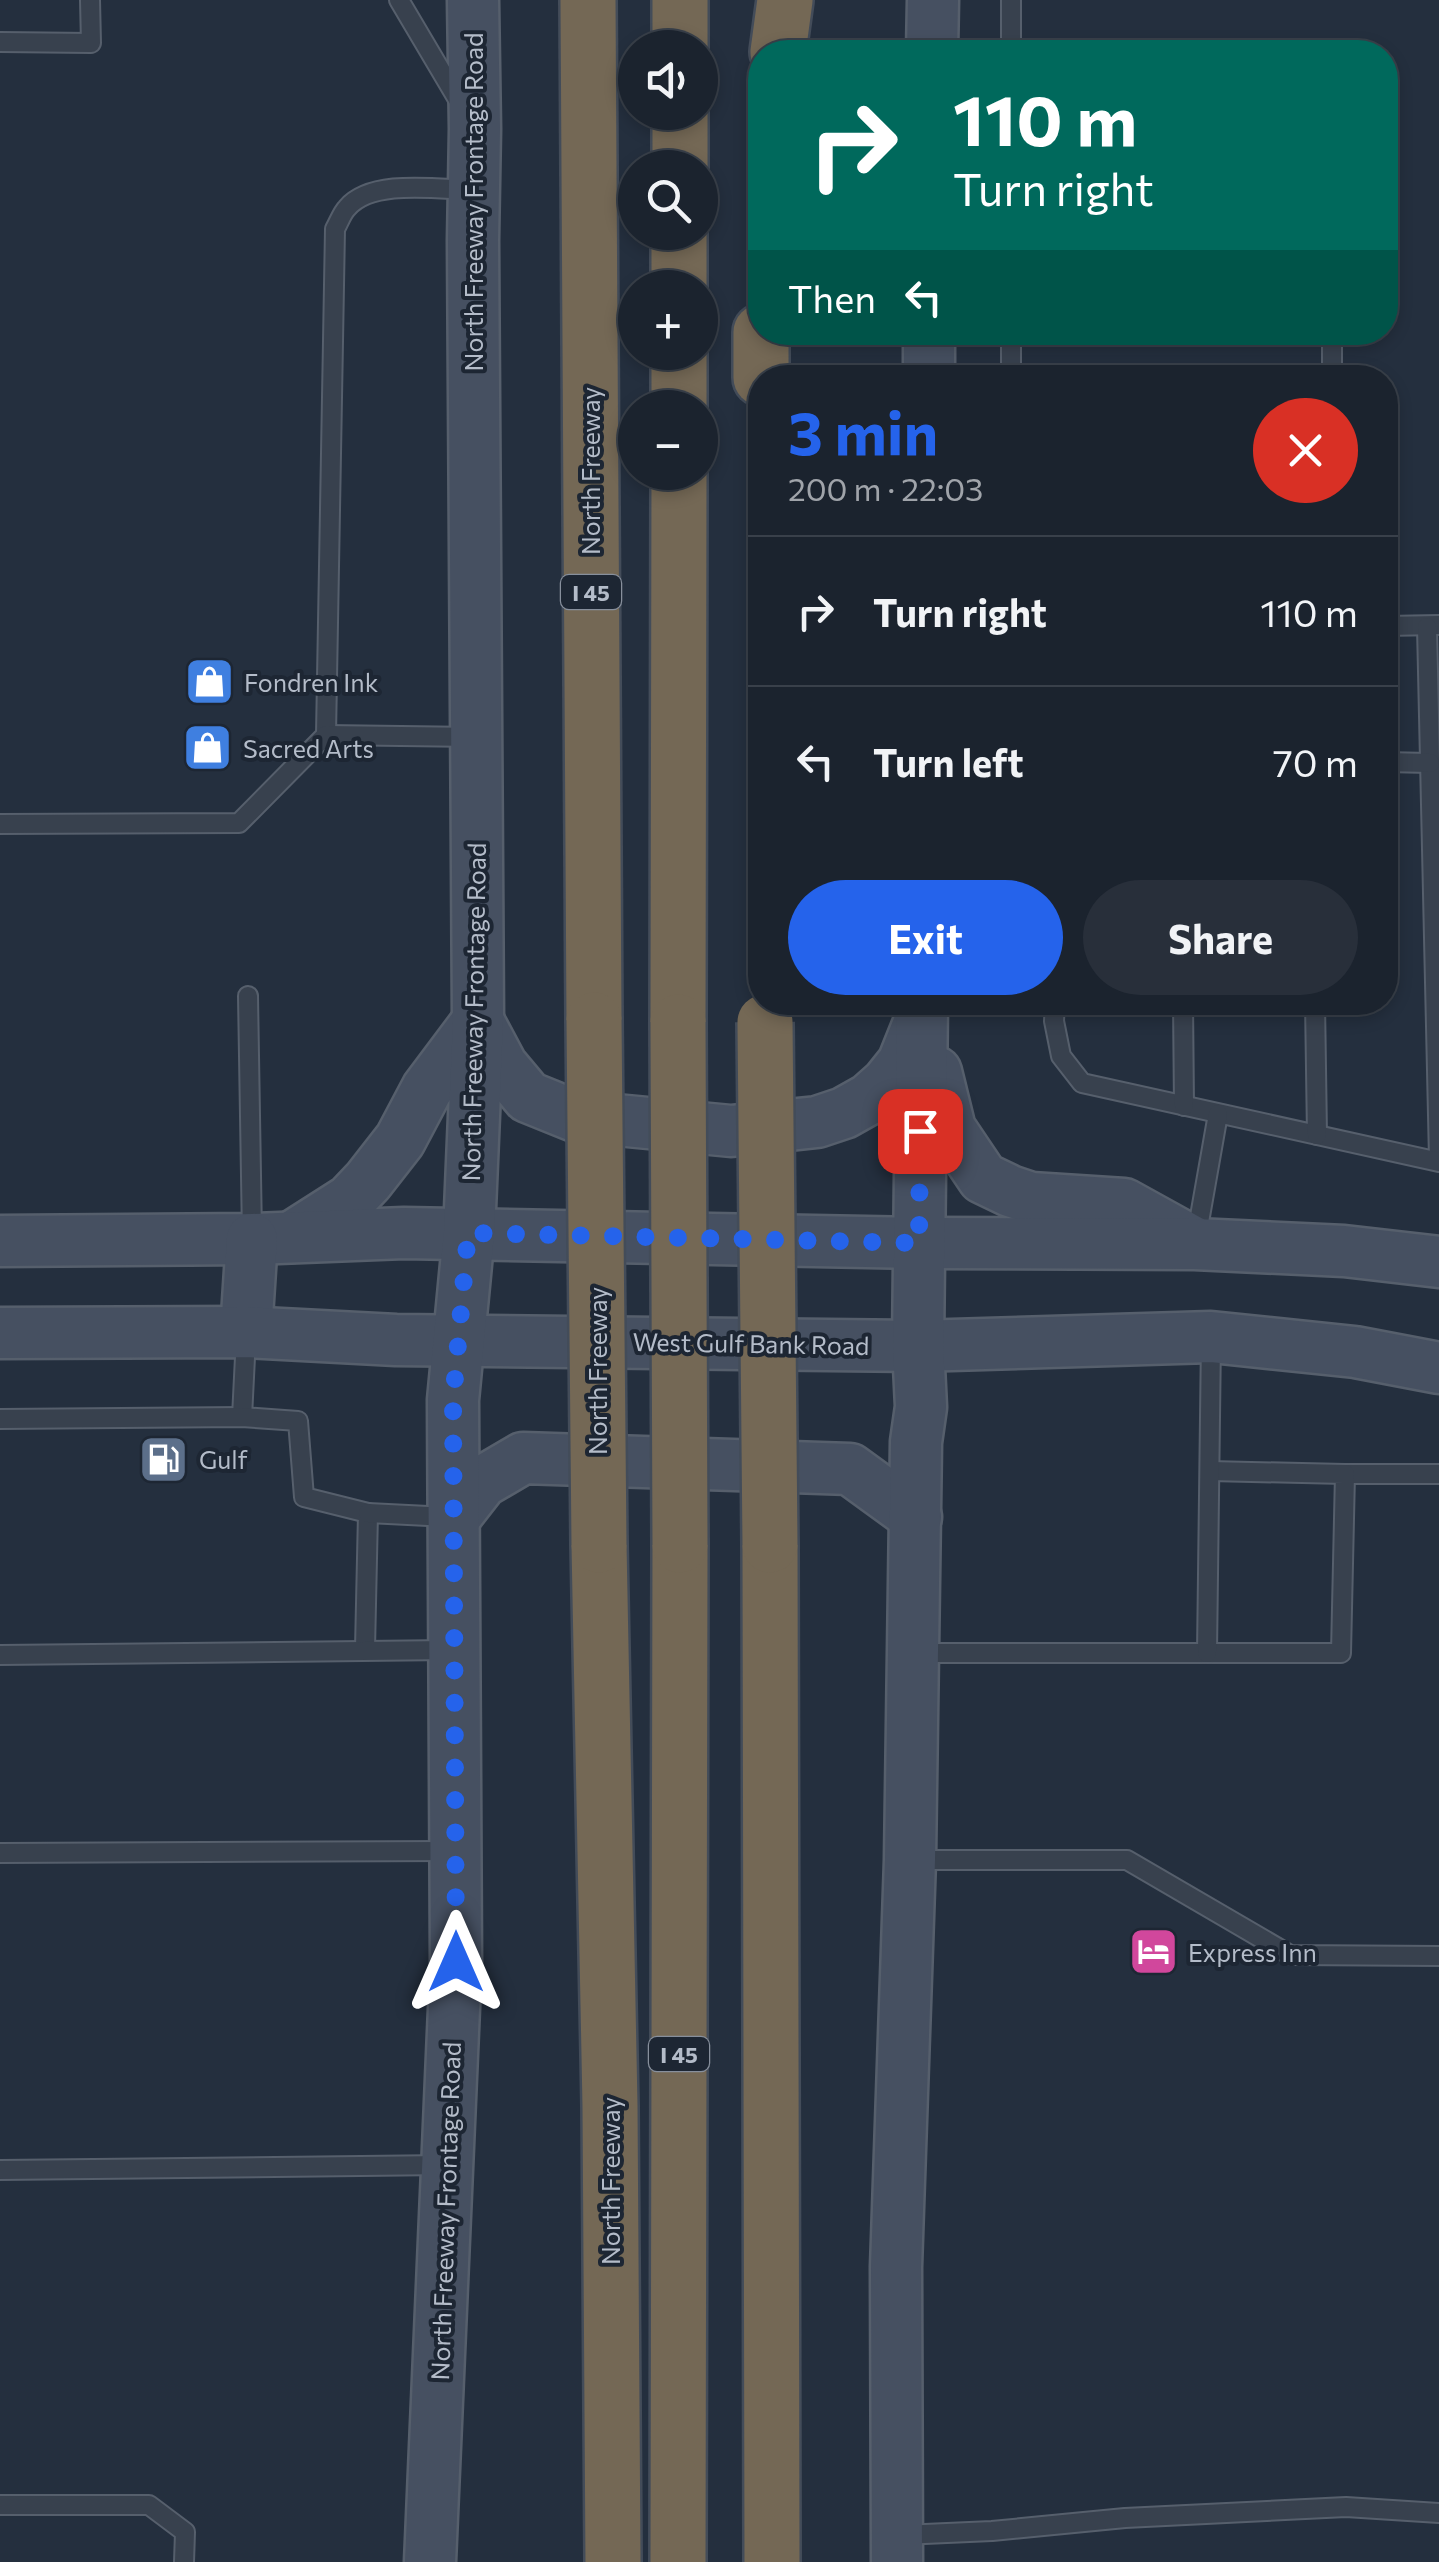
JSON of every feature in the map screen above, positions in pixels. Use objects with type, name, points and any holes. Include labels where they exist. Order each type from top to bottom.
[{"type":"highway","name":"North Freeway","points":[[588,0],[598,1545],[610,2087],[613,2562]]},
{"type":"highway","points":[[680,0],[680,30]]},
{"type":"highway","points":[[764,40],[765,0]]},
{"type":"highway","points":[[780,40],[785,0]]},
{"type":"highway","name":"I 45","points":[[678,2562],[679,490]]},
{"type":"highway","points":[[765,1015],[772,2562]]},
{"type":"highway","points":[[772,2388],[786,2562]]},
{"type":"main road","name":"North Freeway Frontage Road","points":[[430,2562],[456,1962],[453,1400],[468,1233],[478,1020],[473,0]]},
{"type":"main road","points":[[932,40],[933,0]]},
{"type":"main road","points":[[246,1332],[272,1238],[350,1200],[368,1181],[400,1140],[427,1088],[478,1020],[502,1066],[528,1098],[575,1116],[731,1132],[817,1122],[869,1099],[903,1064],[920,1015]]},
{"type":"main road","points":[[897,2549],[896,2266],[910,1860],[916,1442],[921,1407],[918,1346],[922,1015]]},
{"type":"main road","points":[[924,1015],[950,1129],[983,1178],[1032,1198],[1124,1204],[1195,1244]]},
{"type":"main road","points":[[0,1241],[468,1233],[919,1243],[1195,1244],[1344,1251],[1439,1262]]},
{"type":"main road","name":"West Gulf Bank Road","points":[[0,1332],[246,1332],[396,1340],[918,1346],[1212,1337],[1355,1352],[1439,1368]]},
{"type":"main road","points":[[454,1518],[482,1482],[523,1458],[850,1468],[916,1517]]},
{"type":"lane","points":[[0,42],[91,43],[90,0]]},
{"type":"lane","points":[[399,0],[476,129]]},
{"type":"lane","points":[[1011,0],[1011,40]]},
{"type":"lane","points":[[0,824],[239,822],[326,736],[335,229],[347,206],[370,192],[394,188],[474,190]]},
{"type":"lane","points":[[1054,1015],[1060,1056],[1082,1083],[1439,1161],[1430,763],[1433,626],[1398,626]]},
{"type":"lane","points":[[326,736],[476,736]]},
{"type":"lane","points":[[1398,762],[1430,763]]},
{"type":"lane","points":[[248,996],[272,1238]]},
{"type":"lane","points":[[1183,1015],[1184,1106]]},
{"type":"lane","points":[[1314,1015],[1317,1135]]},
{"type":"lane","points":[[1195,1244],[1218,1114]]},
{"type":"lane","points":[[242,1417],[246,1332]]},
{"type":"lane","points":[[1206,1653],[1212,1337]]},
{"type":"lane","points":[[0,1420],[298,1420],[304,1497],[368,1514],[454,1518]]},
{"type":"lane","points":[[1210,1471],[1439,1474]]},
{"type":"lane","points":[[914,1653],[1342,1653],[1344,1474]]},
{"type":"lane","points":[[366,1649],[368,1514]]},
{"type":"lane","points":[[0,1654],[456,1650]]},
{"type":"lane","points":[[0,1853],[456,1852]]},
{"type":"lane","points":[[910,1860],[1127,1860],[1290,1955],[1439,1956]]},
{"type":"lane","points":[[0,2170],[447,2165]]},
{"type":"lane","points":[[0,2505],[150,2505],[186,2532],[184,2562]]},
{"type":"lane","points":[[897,2549],[992,2531],[1125,2518],[1346,2507],[1439,2513]]},
{"type":"place","name":"Fondren Ink","points":[[209,682]]},
{"type":"place","name":"Sacred Arts","points":[[208,748]]},
{"type":"place","name":"Gulf","points":[[164,1459]]},
{"type":"place","name":"Express Inn","points":[[1153,1952]]},
{"type":"route","points":[[456,1962],[453,1400],[468,1233],[919,1243],[920,1131]]}]
